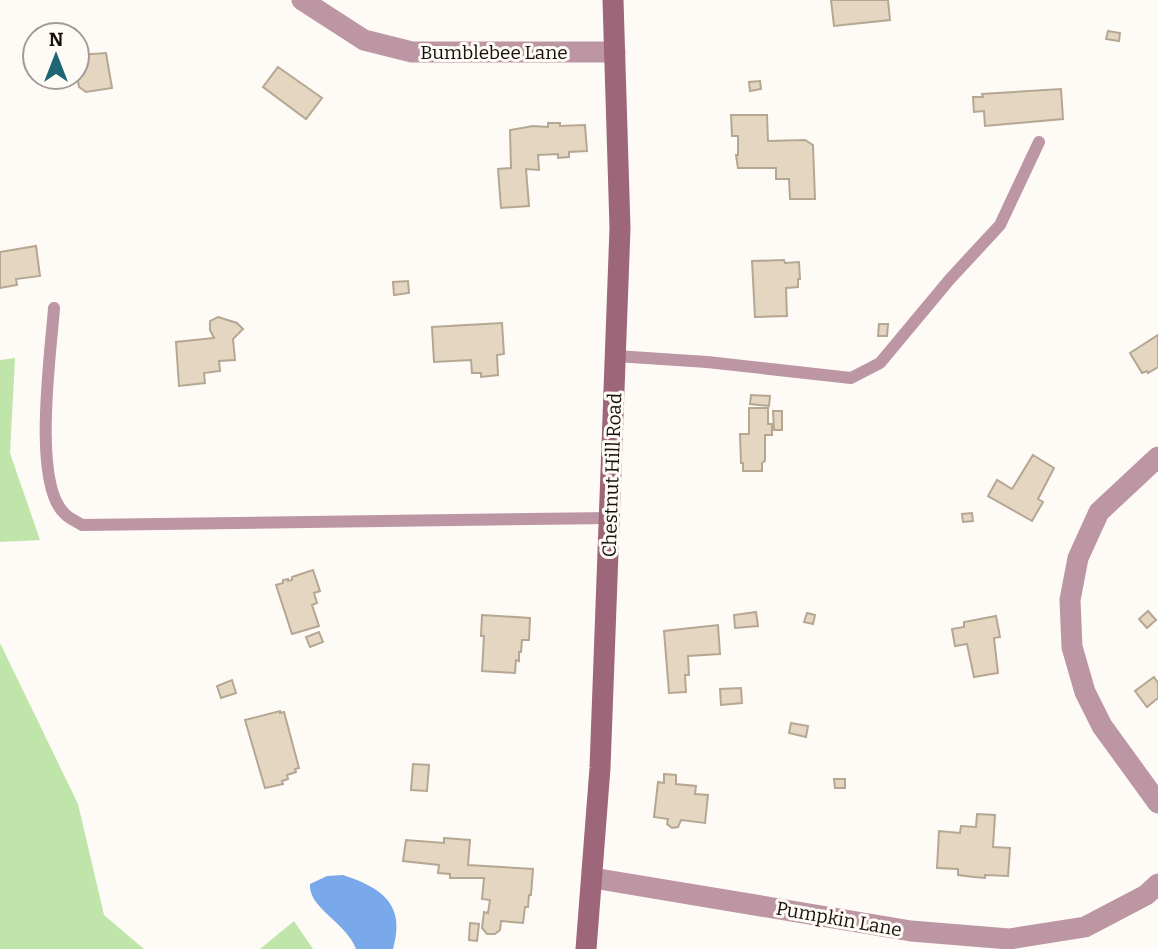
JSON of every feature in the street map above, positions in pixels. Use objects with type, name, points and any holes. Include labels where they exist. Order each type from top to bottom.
[{"type":"main road","name":"Chestnut Hill Road","points":[[586,949],[593,878],[611,518],[620,228],[612,0]]},
{"type":"street","name":"Bumblebee Lane","points":[[302,0],[365,40],[412,52],[615,52]]},
{"type":"street","points":[[1158,457],[1099,512],[1078,558],[1070,600],[1072,647],[1085,692],[1102,726],[1158,803]]},
{"type":"street","name":"Pumpkin Lane","points":[[593,878],[911,931],[1009,939],[1085,927],[1146,895],[1158,884]]},
{"type":"lane","points":[[615,356],[707,362],[851,378],[861,373],[880,363],[950,279],[1000,225],[1039,142]]},
{"type":"lane","points":[[54,308],[45,446],[50,487],[63,513],[82,525],[611,518]]},
{"type":"green space","points":[[15,358],[10,453],[40,540],[0,542],[0,360]]},
{"type":"green space","points":[[0,643],[78,804],[104,915],[144,949],[0,949]]},
{"type":"green space","points":[[294,921],[313,949],[260,949]]},
{"type":"water","points":[[343,875],[369,886],[388,900],[396,920],[393,949],[356,949],[345,931],[315,901],[310,884],[327,876]]},
{"type":"building","points":[[831,0],[888,0],[890,20],[834,26]]},
{"type":"building","points":[[1108,31],[1120,33],[1119,41],[1106,39]]},
{"type":"building","points":[[106,53],[112,88],[86,92],[85,91],[91,91],[91,54]]},
{"type":"building","points":[[278,67],[322,98],[306,119],[263,87]]},
{"type":"building","points":[[760,81],[761,89],[750,91],[749,82]]},
{"type":"building","points":[[1061,89],[1063,119],[985,126],[984,111],[974,112],[973,97],[983,97],[982,94]]},
{"type":"building","points":[[731,115],[767,115],[768,141],[805,140],[813,145],[815,199],[790,199],[789,179],[776,179],[776,168],[738,168],[738,136],[732,136]]},
{"type":"building","points":[[548,123],[560,123],[560,126],[585,125],[587,151],[569,152],[569,157],[558,158],[558,154],[538,155],[539,170],[526,169],[529,206],[501,208],[498,169],[511,168],[510,130],[533,126],[548,127]]},
{"type":"building","points":[[36,246],[40,276],[16,279],[17,285],[0,288],[0,252]]},
{"type":"building","points":[[784,260],[785,263],[799,262],[800,279],[798,287],[786,288],[787,316],[755,317],[752,261]]},
{"type":"building","points":[[408,281],[409,293],[394,295],[393,282]]},
{"type":"building","points":[[218,317],[237,323],[243,329],[233,339],[235,360],[219,361],[220,371],[204,373],[205,383],[179,386],[176,342],[214,338],[210,321]]},
{"type":"building","points":[[502,323],[504,354],[497,355],[498,375],[481,377],[481,373],[472,373],[471,360],[434,362],[432,327]]},
{"type":"building","points":[[879,324],[888,324],[887,336],[878,336]]},
{"type":"building","points":[[1158,335],[1158,367],[1148,373],[1142,373],[1130,353]]},
{"type":"building","points":[[751,395],[770,396],[769,406],[750,404]]},
{"type":"building","points":[[749,408],[768,408],[768,424],[772,424],[772,435],[765,435],[765,461],[762,463],[762,471],[743,471],[741,463],[740,434],[749,434]]},
{"type":"building","points":[[773,411],[782,411],[782,430],[774,430]]},
{"type":"building","points":[[1033,455],[1054,468],[1038,499],[1043,502],[1032,521],[988,496],[997,480],[1012,489]]},
{"type":"building","points":[[972,513],[973,521],[963,522],[962,514]]},
{"type":"building","points":[[313,570],[320,591],[314,593],[317,603],[312,605],[319,626],[292,634],[276,585]]},
{"type":"building","points":[[1148,611],[1156,620],[1147,628],[1139,619]]},
{"type":"building","points":[[756,612],[758,626],[735,628],[734,615]]},
{"type":"building","points":[[807,613],[815,615],[813,624],[804,622]]},
{"type":"building","points":[[482,615],[530,618],[529,640],[522,640],[515,673],[482,671]]},
{"type":"building","points":[[996,616],[1000,637],[994,638],[998,673],[974,677],[967,644],[955,646],[952,629],[964,627],[964,622]]},
{"type":"building","points":[[718,625],[720,654],[688,656],[686,692],[669,693],[664,631]]},
{"type":"building","points":[[319,632],[323,642],[310,647],[306,637]]},
{"type":"building","points":[[1154,677],[1158,683],[1158,698],[1147,707],[1135,691]]},
{"type":"building","points":[[232,680],[236,693],[221,698],[217,686]]},
{"type":"building","points":[[741,688],[742,703],[721,705],[720,689]]},
{"type":"building","points":[[284,712],[299,768],[287,775],[288,779],[282,781],[283,784],[265,788],[245,720]]},
{"type":"building","points":[[791,723],[808,726],[806,737],[789,733]]},
{"type":"building","points":[[413,764],[429,765],[427,791],[411,790]]},
{"type":"building","points":[[664,774],[676,775],[676,784],[696,786],[695,794],[708,795],[705,823],[681,820],[678,827],[672,828],[667,824],[668,819],[654,817],[658,782],[664,783]]},
{"type":"building","points":[[834,779],[845,779],[845,788],[835,788]]},
{"type":"building","points":[[977,814],[995,815],[993,847],[1010,848],[1008,876],[974,877],[958,875],[958,869],[937,868],[939,831],[960,833],[961,826],[976,827]]},
{"type":"building","points":[[444,838],[470,840],[468,865],[533,869],[531,895],[528,907],[525,907],[523,923],[501,921],[500,930],[495,934],[487,934],[482,928],[484,912],[488,913],[490,900],[482,899],[484,878],[450,878],[450,874],[438,873],[439,865],[403,861],[406,840],[444,843]]},
{"type":"building","points":[[470,923],[479,924],[477,941],[469,940]]}]
